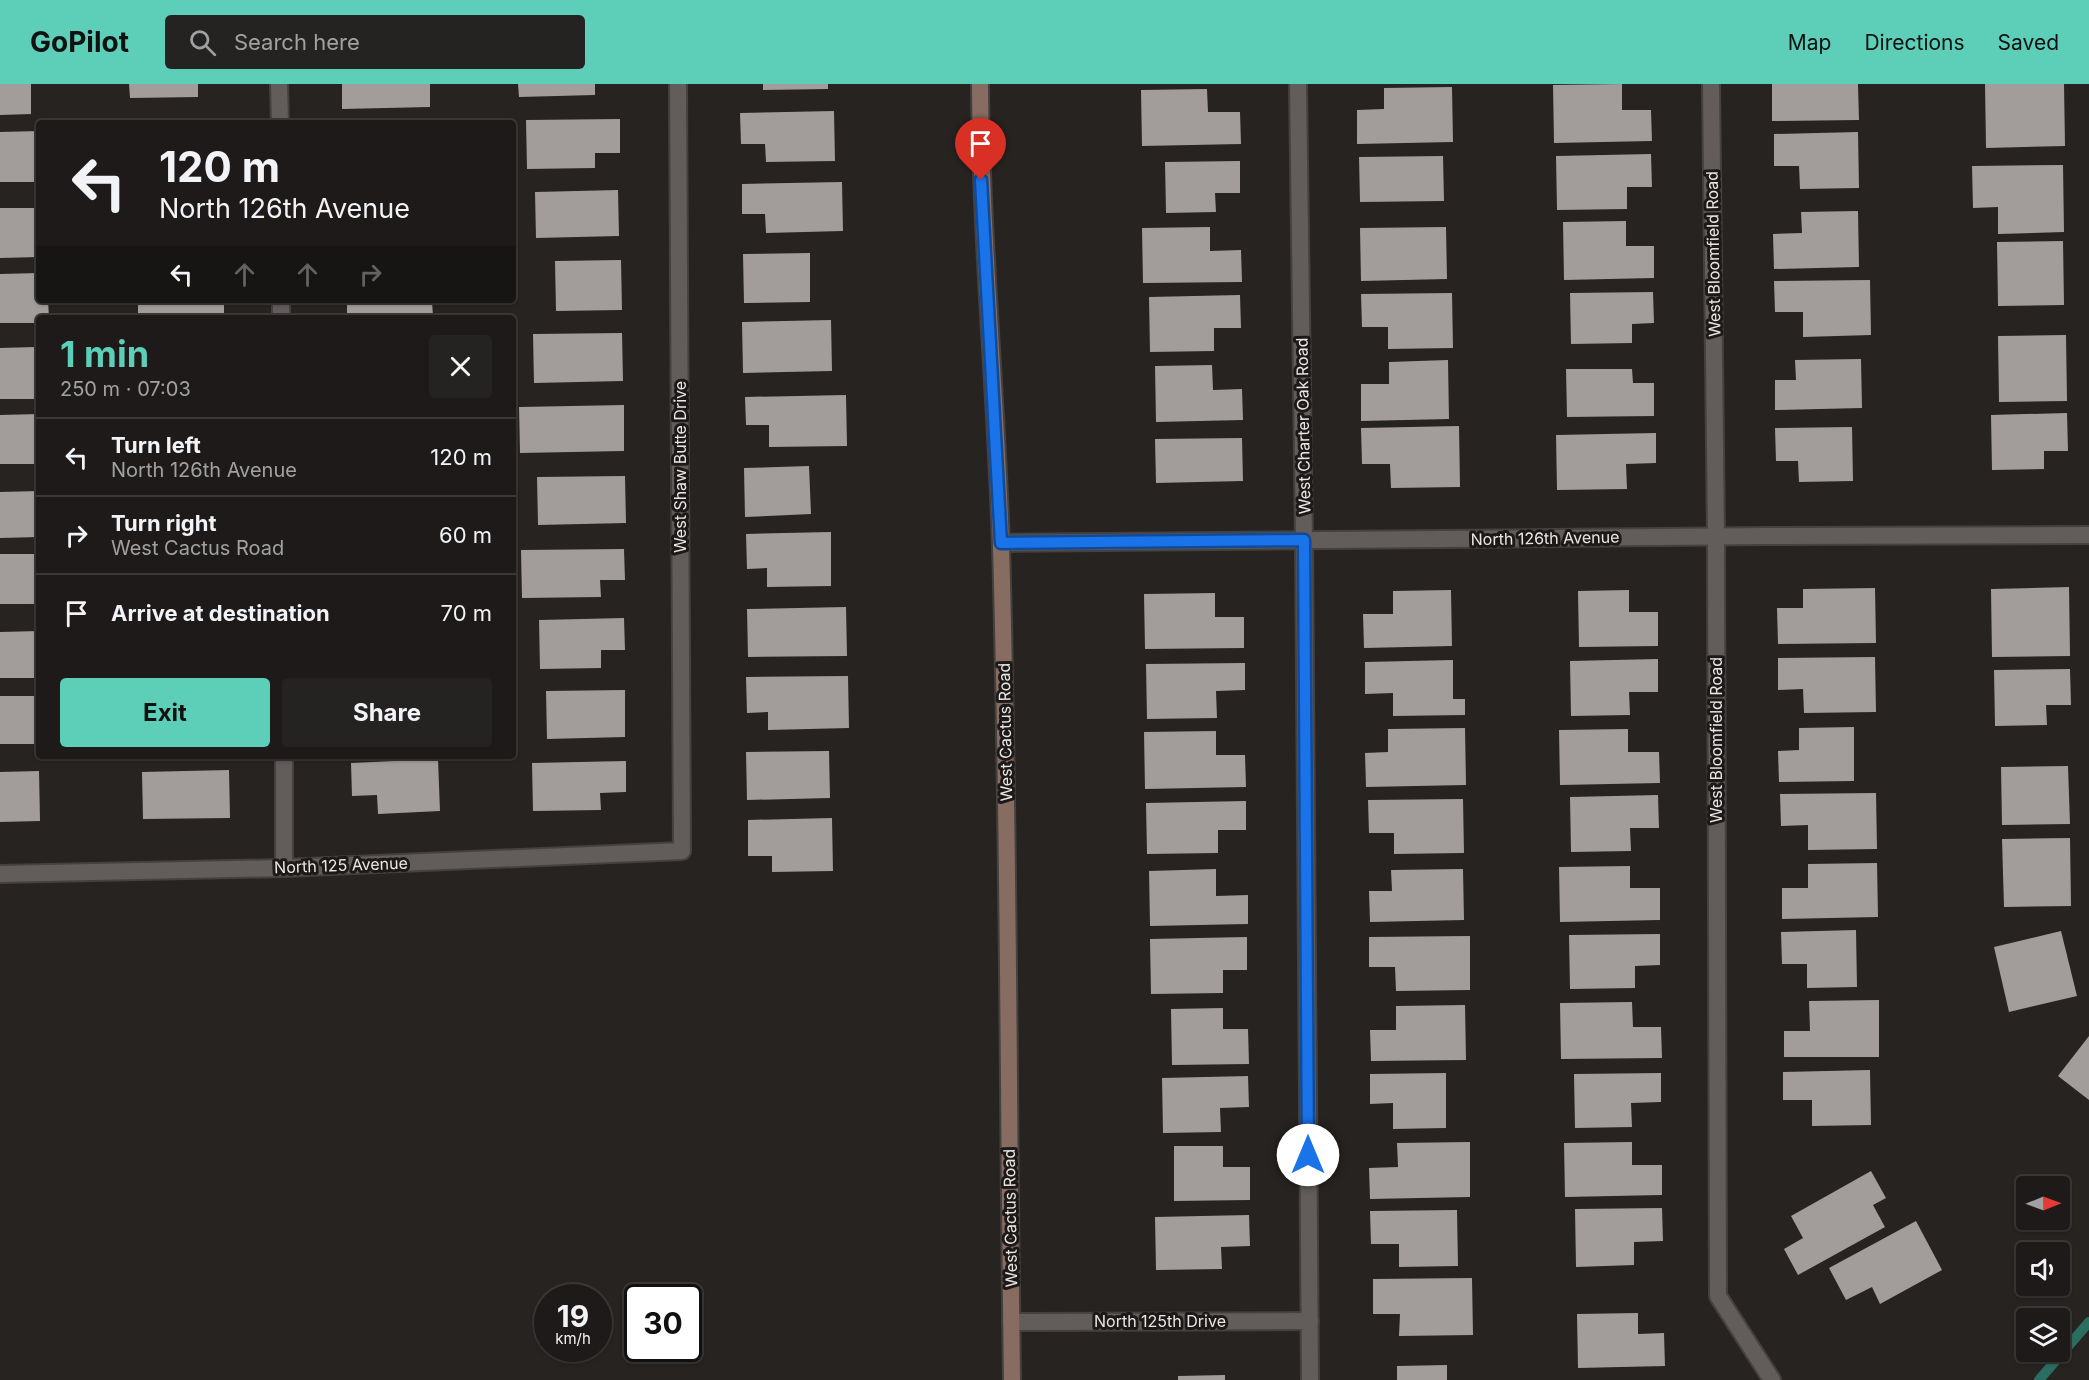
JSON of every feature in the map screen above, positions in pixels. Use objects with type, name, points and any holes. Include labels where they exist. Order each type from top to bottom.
[{"type":"main road","name":"West Cactus Road","points":[[980,84],[981,180],[1001,543],[1012,1380]]},
{"type":"street","points":[[279,84],[279,120]]},
{"type":"street","name":"West Shaw Butte Drive","points":[[678,84],[682,851]]},
{"type":"street","name":"West Charter Oak Road","points":[[1298,84],[1310,1380]]},
{"type":"street","name":"West Bloomfield Road","points":[[1711,84],[1716,537],[1718,1296],[1772,1380]]},
{"type":"street","name":"North 126th Avenue","points":[[1001,543],[2089,535]]},
{"type":"street","points":[[284,759],[284,868]]},
{"type":"street","name":"North 125 Avenue","points":[[0,874],[284,868],[682,851]]},
{"type":"street","name":"North 125th Drive","points":[[1011,1322],[1310,1320]]},
{"type":"building","points":[[0,84],[31,84],[31,114],[0,115]]},
{"type":"building","points":[[129,84],[198,84],[198,97],[130,98]]},
{"type":"building","points":[[342,84],[430,84],[430,107],[342,109]]},
{"type":"building","points":[[518,84],[595,84],[595,95],[519,97]]},
{"type":"building","points":[[763,84],[828,84],[828,89],[763,90]]},
{"type":"building","points":[[1622,84],[1622,110],[1651,110],[1652,141],[1554,143],[1553,85]]},
{"type":"building","points":[[1772,84],[1858,84],[1859,120],[1772,121]]},
{"type":"building","points":[[1985,84],[2064,84],[2065,146],[1986,148]]},
{"type":"building","points":[[1452,87],[1453,142],[1357,144],[1357,110],[1384,109],[1384,88]]},
{"type":"building","points":[[1207,89],[1208,112],[1240,112],[1241,144],[1142,146],[1141,90]]},
{"type":"building","points":[[834,111],[835,161],[766,162],[765,144],[741,144],[740,113]]},
{"type":"building","points":[[620,119],[620,153],[595,153],[595,168],[527,169],[526,120]]},
{"type":"building","points":[[36,131],[36,182],[0,182],[0,132]]},
{"type":"building","points":[[1858,132],[1859,188],[1800,189],[1799,166],[1774,166],[1774,134]]},
{"type":"building","points":[[1651,154],[1652,187],[1627,187],[1627,209],[1557,210],[1556,156]]},
{"type":"building","points":[[1443,156],[1444,201],[1360,202],[1359,157]]},
{"type":"building","points":[[1240,161],[1240,193],[1215,193],[1216,212],[1166,213],[1165,162]]},
{"type":"building","points":[[2063,165],[2064,232],[1998,234],[1998,207],[1973,208],[1972,166]]},
{"type":"building","points":[[842,182],[843,231],[766,233],[765,214],[742,214],[742,184]]},
{"type":"building","points":[[618,190],[619,236],[536,238],[535,192]]},
{"type":"building","points":[[0,208],[36,208],[36,257],[0,258]]},
{"type":"building","points":[[1858,211],[1859,267],[1774,269],[1773,234],[1802,233],[1801,212]]},
{"type":"building","points":[[1626,221],[1626,246],[1654,246],[1654,278],[1564,280],[1563,222]]},
{"type":"building","points":[[1210,227],[1210,251],[1241,250],[1242,282],[1143,283],[1142,228]]},
{"type":"building","points":[[1446,227],[1447,279],[1361,281],[1360,228]]},
{"type":"building","points":[[2063,241],[2064,305],[1998,306],[1997,242]]},
{"type":"building","points":[[810,253],[810,302],[744,303],[743,254]]},
{"type":"building","points":[[621,260],[622,310],[556,311],[555,261]]},
{"type":"building","points":[[36,273],[36,303],[48,303],[49,315],[36,315],[36,323],[0,323],[0,274]]},
{"type":"building","points":[[1870,280],[1871,335],[1803,337],[1803,312],[1775,312],[1774,281]]},
{"type":"building","points":[[1653,292],[1654,323],[1632,324],[1632,343],[1571,344],[1570,293]]},
{"type":"building","points":[[1452,293],[1453,348],[1388,349],[1388,327],[1362,327],[1361,294]]},
{"type":"building","points":[[1240,295],[1241,328],[1214,328],[1214,351],[1150,352],[1149,297]]},
{"type":"building","points":[[138,303],[224,303],[224,313],[138,314]]},
{"type":"building","points":[[347,303],[432,303],[433,315],[347,315]]},
{"type":"building","points":[[831,320],[832,371],[743,373],[742,322]]},
{"type":"building","points":[[622,333],[623,381],[534,383],[533,334]]},
{"type":"building","points":[[2066,335],[2067,401],[1999,402],[1998,336]]},
{"type":"building","points":[[35,347],[36,399],[0,399],[0,348]]},
{"type":"building","points":[[1861,359],[1862,408],[1775,410],[1775,380],[1796,380],[1795,360]]},
{"type":"building","points":[[1448,360],[1449,419],[1361,421],[1361,384],[1389,384],[1389,362]]},
{"type":"building","points":[[1212,365],[1213,390],[1242,389],[1243,420],[1156,422],[1155,366]]},
{"type":"building","points":[[1566,369],[1632,369],[1633,383],[1654,383],[1654,416],[1567,417]]},
{"type":"building","points":[[846,395],[847,446],[769,447],[769,425],[746,425],[745,397]]},
{"type":"building","points":[[624,405],[624,451],[520,453],[519,407]]},
{"type":"building","points":[[2067,413],[2068,451],[2044,451],[2044,469],[1992,470],[1991,415]]},
{"type":"building","points":[[36,414],[36,464],[0,464],[0,415]]},
{"type":"building","points":[[1459,426],[1460,487],[1391,488],[1390,464],[1362,464],[1361,428]]},
{"type":"building","points":[[1852,427],[1853,481],[1799,482],[1798,461],[1776,461],[1775,428]]},
{"type":"building","points":[[1656,433],[1656,463],[1626,464],[1627,489],[1557,490],[1556,435]]},
{"type":"building","points":[[1242,438],[1243,481],[1156,483],[1155,439]]},
{"type":"building","points":[[809,466],[811,514],[745,517],[744,468]]},
{"type":"building","points":[[625,476],[626,523],[538,525],[537,477]]},
{"type":"building","points":[[36,491],[36,537],[0,538],[0,492]]},
{"type":"building","points":[[831,532],[831,586],[767,587],[767,568],[747,569],[746,534]]},
{"type":"building","points":[[624,549],[625,580],[600,580],[601,597],[522,598],[521,550]]},
{"type":"building","points":[[0,554],[36,554],[36,604],[0,604]]},
{"type":"building","points":[[2069,587],[2070,656],[1992,657],[1991,589]]},
{"type":"building","points":[[1875,588],[1876,643],[1778,644],[1777,608],[1803,608],[1803,589]]},
{"type":"building","points":[[1451,590],[1452,646],[1364,648],[1363,614],[1393,614],[1393,591]]},
{"type":"building","points":[[1629,590],[1629,612],[1658,612],[1658,646],[1579,647],[1578,591]]},
{"type":"building","points":[[1215,593],[1215,617],[1244,617],[1244,648],[1145,649],[1144,594]]},
{"type":"building","points":[[846,607],[847,656],[748,657],[747,609]]},
{"type":"building","points":[[624,618],[625,650],[601,650],[601,668],[540,669],[539,620]]},
{"type":"building","points":[[36,631],[36,678],[0,678],[0,632]]},
{"type":"building","points":[[1875,657],[1876,712],[1804,713],[1803,689],[1778,690],[1778,658]]},
{"type":"building","points":[[1658,659],[1658,692],[1629,692],[1630,715],[1571,716],[1570,661]]},
{"type":"building","points":[[1453,660],[1453,699],[1465,699],[1465,715],[1393,716],[1393,693],[1365,694],[1365,662]]},
{"type":"building","points":[[1245,663],[1245,690],[1216,691],[1217,718],[1147,719],[1146,664]]},
{"type":"building","points":[[2070,669],[2071,705],[2046,705],[2047,725],[1995,726],[1994,670]]},
{"type":"building","points":[[848,676],[849,728],[768,730],[768,712],[747,713],[746,677]]},
{"type":"building","points":[[625,690],[625,737],[547,739],[546,691]]},
{"type":"building","points":[[0,696],[36,696],[36,744],[0,744]]},
{"type":"building","points":[[1854,727],[1854,781],[1779,782],[1778,751],[1799,750],[1799,728]]},
{"type":"building","points":[[1465,728],[1466,785],[1366,787],[1365,753],[1388,752],[1388,729]]},
{"type":"building","points":[[1628,729],[1628,752],[1659,752],[1660,783],[1560,785],[1559,730]]},
{"type":"building","points":[[1216,731],[1216,755],[1245,755],[1246,787],[1145,789],[1144,732]]},
{"type":"building","points":[[829,751],[830,798],[747,800],[746,752]]},
{"type":"building","points":[[438,759],[440,811],[378,814],[377,795],[352,796],[351,763]]},
{"type":"building","points":[[626,761],[626,792],[600,793],[601,810],[533,811],[532,763]]},
{"type":"building","points":[[2068,766],[2070,824],[2002,825],[2001,767]]},
{"type":"building","points":[[229,770],[230,818],[143,819],[142,772]]},
{"type":"building","points":[[39,771],[40,821],[0,822],[0,772]]},
{"type":"building","points":[[1876,793],[1877,849],[1808,850],[1808,825],[1781,826],[1780,794]]},
{"type":"building","points":[[1658,795],[1659,828],[1630,828],[1631,851],[1571,852],[1570,797]]},
{"type":"building","points":[[1463,799],[1464,853],[1394,854],[1394,833],[1369,833],[1368,800]]},
{"type":"building","points":[[1246,801],[1246,830],[1218,830],[1218,853],[1147,854],[1146,803]]},
{"type":"building","points":[[832,818],[833,871],[772,872],[772,856],[748,856],[748,820]]},
{"type":"building","points":[[2070,838],[2071,906],[2004,907],[2002,839]]},
{"type":"building","points":[[1877,863],[1878,917],[1782,919],[1782,888],[1808,888],[1808,864]]},
{"type":"building","points":[[1630,866],[1630,888],[1660,888],[1660,920],[1560,922],[1559,867]]},
{"type":"building","points":[[1216,869],[1216,896],[1248,895],[1248,924],[1150,926],[1149,871]]},
{"type":"building","points":[[1463,869],[1464,920],[1370,922],[1369,891],[1392,891],[1391,870]]},
{"type":"building","points":[[1856,930],[1857,987],[1807,988],[1807,964],[1782,964],[1781,932]]},
{"type":"building","points":[[2061,931],[2077,996],[2009,1012],[1994,947]]},
{"type":"building","points":[[1660,934],[1660,965],[1635,966],[1635,988],[1570,989],[1569,935]]},
{"type":"building","points":[[1470,936],[1470,990],[1396,991],[1395,967],[1369,967],[1369,937]]},
{"type":"building","points":[[1247,937],[1247,970],[1223,970],[1223,993],[1151,994],[1150,939]]},
{"type":"building","points":[[1879,1000],[1879,1057],[1784,1057],[1784,1031],[1810,1031],[1809,1001]]},
{"type":"building","points":[[1632,1002],[1633,1027],[1661,1027],[1662,1058],[1561,1059],[1560,1003]]},
{"type":"building","points":[[1465,1005],[1466,1060],[1371,1061],[1370,1030],[1396,1030],[1396,1006]]},
{"type":"building","points":[[1223,1008],[1223,1029],[1248,1029],[1249,1064],[1172,1065],[1171,1009]]},
{"type":"building","points":[[2089,1036],[2089,1100],[2058,1076]]},
{"type":"building","points":[[1870,1070],[1871,1125],[1812,1126],[1812,1100],[1783,1100],[1783,1072]]},
{"type":"building","points":[[1446,1073],[1446,1128],[1393,1129],[1393,1103],[1370,1104],[1370,1074]]},
{"type":"building","points":[[1661,1073],[1661,1102],[1631,1103],[1632,1127],[1575,1128],[1574,1074]]},
{"type":"building","points":[[1248,1076],[1249,1107],[1220,1108],[1221,1132],[1163,1133],[1162,1078]]},
{"type":"building","points":[[1470,1142],[1470,1197],[1370,1199],[1369,1168],[1398,1167],[1397,1143]]},
{"type":"building","points":[[1632,1142],[1632,1165],[1662,1165],[1662,1195],[1565,1197],[1564,1143]]},
{"type":"building","points":[[1174,1146],[1223,1146],[1223,1167],[1250,1167],[1250,1200],[1174,1201]]},
{"type":"building","points":[[1871,1171],[1886,1198],[1873,1205],[1885,1227],[1798,1275],[1784,1249],[1803,1238],[1791,1216]]},
{"type":"building","points":[[1662,1208],[1663,1241],[1634,1242],[1634,1265],[1576,1267],[1575,1209]]},
{"type":"building","points":[[1457,1210],[1458,1266],[1399,1267],[1399,1244],[1371,1244],[1370,1211]]},
{"type":"building","points":[[1249,1215],[1250,1246],[1221,1247],[1222,1269],[1156,1270],[1155,1217]]},
{"type":"building","points":[[1916,1221],[1942,1270],[1880,1304],[1872,1287],[1846,1300],[1829,1268]]},
{"type":"building","points":[[1472,1278],[1473,1335],[1399,1336],[1400,1314],[1373,1314],[1373,1279]]},
{"type":"building","points":[[1638,1313],[1638,1334],[1664,1333],[1665,1366],[1578,1368],[1577,1314]]},
{"type":"building","points":[[1447,1365],[1447,1380],[1397,1380],[1397,1366]]},
{"type":"building","points":[[1225,1375],[1225,1380],[1178,1380],[1178,1376]]},
{"type":"waterway","points":[[2039,1380],[2089,1322]]},
{"type":"route","points":[[981,180],[1001,543],[1304,540],[1308,1155]]}]
